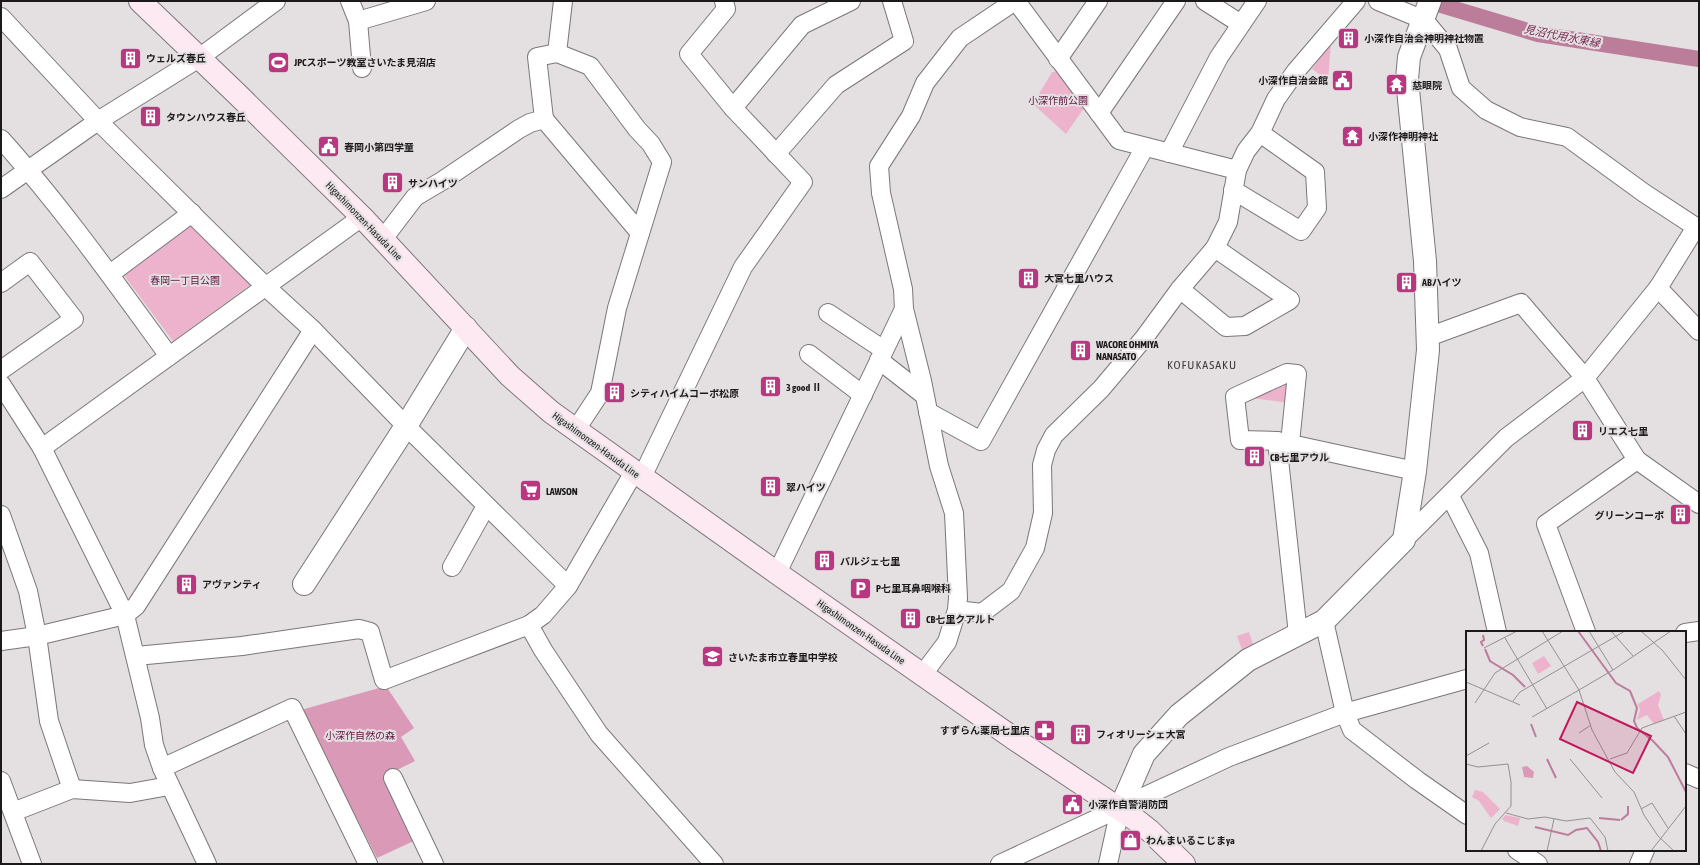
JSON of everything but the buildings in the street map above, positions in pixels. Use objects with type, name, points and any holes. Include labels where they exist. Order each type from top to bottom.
[{"type":"main road","name":"Higashimonzen-Hasuda Line","points":[[140,1],[362,217],[510,376],[532,396],[575,431],[638,474],[776,573],[1013,738],[1120,809],[1150,831],[1184,864]]},
{"type":"street","points":[[1,189],[98,121],[199,58],[276,1]]},
{"type":"street","points":[[350,1],[358,21],[362,68]]},
{"type":"street","points":[[358,21],[426,1]]},
{"type":"street","points":[[557,53],[563,1]]},
{"type":"street","points":[[136,656],[242,646],[360,628],[370,632],[384,680],[529,625],[543,615],[568,586],[638,474],[743,267],[803,182],[733,108],[689,54],[726,9],[724,1]]},
{"type":"street","points":[[733,108],[802,25],[851,1]]},
{"type":"street","points":[[776,154],[836,85],[904,41],[892,1]]},
{"type":"street","points":[[923,674],[947,642],[957,610],[958,598],[954,513],[939,466],[904,309],[903,289],[881,193],[879,166],[911,116],[924,83],[960,38],[1016,1],[1119,140],[1169,154],[1237,170]]},
{"type":"street","points":[[1058,59],[1098,1]]},
{"type":"street","points":[[1099,113],[1176,1]]},
{"type":"street","points":[[1205,1],[1241,24]]},
{"type":"street","points":[[1169,154],[1219,57],[1257,1]]},
{"type":"street","points":[[957,610],[982,613],[1011,591],[1036,548],[1043,513],[1042,465],[1046,450],[1054,435],[1101,389],[1144,338],[1180,289],[1216,248],[1228,222],[1237,170],[1246,151],[1260,134],[1276,99],[1296,71],[1356,1]]},
{"type":"street","points":[[1108,864],[1120,809],[1144,754],[1179,715],[1248,660],[1324,620],[1450,496],[1506,438],[1585,378],[1658,288],[1698,228],[1644,192],[1567,137],[1520,127],[1486,110],[1461,88],[1448,49],[1427,12],[1378,1]]},
{"type":"street","points":[[1404,540],[1415,471],[1428,350],[1424,261],[1407,79],[1409,57],[1427,12]]},
{"type":"street","points":[[1,17],[98,121],[266,287],[313,330],[406,426],[568,586]]},
{"type":"street","points":[[575,431],[600,393],[617,308],[662,162],[651,144],[590,66],[557,53],[538,57],[544,120],[640,233]]},
{"type":"street","points":[[383,239],[414,197],[442,181],[519,129],[530,123],[544,120]]},
{"type":"street","points":[[1234,190],[1301,231],[1318,208],[1315,172],[1260,134]]},
{"type":"street","points":[[1,139],[29,170],[110,274],[169,356]]},
{"type":"street","points":[[828,313],[882,355],[926,403],[981,441],[1145,147]]},
{"type":"street","points":[[110,274],[192,214]]},
{"type":"street","points":[[42,448],[362,217]]},
{"type":"street","points":[[1180,289],[1226,327],[1245,326],[1290,300],[1216,248]]},
{"type":"street","points":[[1,283],[30,262],[74,319],[1,370]]},
{"type":"street","points":[[1658,288],[1699,331]]},
{"type":"street","points":[[1428,337],[1521,303],[1585,378],[1637,460],[1699,504]]},
{"type":"street","points":[[776,573],[904,309]]},
{"type":"street","points":[[304,584],[406,426],[466,328]]},
{"type":"street","points":[[1,641],[37,636],[125,614],[136,606],[313,330]]},
{"type":"street","points":[[809,354],[862,395]]},
{"type":"street","points":[[3,390],[42,448],[125,614],[150,718],[154,745],[169,786],[207,864]]},
{"type":"street","points":[[1298,634],[1284,442],[1415,471]]},
{"type":"street","points":[[1586,631],[1579,608],[1546,524],[1637,460]]},
{"type":"street","points":[[1450,496],[1479,553],[1497,631]]},
{"type":"street","points":[[452,567],[486,506]]},
{"type":"street","points":[[1,514],[28,591],[37,636],[49,721],[72,789]]},
{"type":"street","points":[[1324,620],[1345,714],[1352,730],[1417,780],[1466,814]]},
{"type":"street","points":[[529,625],[543,650],[599,734],[714,864]]},
{"type":"street","points":[[1686,633],[1699,631]]},
{"type":"street","points":[[1000,864],[1229,757],[1345,714],[1466,680]]},
{"type":"street","points":[[162,768],[292,708],[368,864]]},
{"type":"street","points":[[1686,773],[1699,779]]},
{"type":"street","points":[[393,778],[434,864]]},
{"type":"street","points":[[1,781],[32,864]]},
{"type":"street","points":[[13,812],[72,789],[130,793],[169,786]]},
{"type":"street","points":[[1518,851],[1538,864]]},
{"type":"street","points":[[1639,864],[1645,851]]},
{"type":"green space","points":[[1331,44],[1328,80],[1312,69]]},
{"type":"green space","name":"小深作前公園","points":[[1060,71],[1084,102],[1084,108],[1066,134],[1033,104],[1052,72]]},
{"type":"green space","name":"春岡一丁目公園","points":[[191,224],[250,285],[173,341],[123,274]]},
{"type":"green space","points":[[1287,378],[1289,403],[1246,397]]},
{"type":"green space","points":[[1249,632],[1254,647],[1244,655],[1237,636]]},
{"type":"green space","name":"小深作自然の森","points":[[386,686],[414,728],[401,737],[415,761],[385,776],[418,839],[377,858],[301,710]]},
{"type":"waterway","name":"見沼代用水東縁","points":[[1428,1],[1538,34],[1699,59]]},
{"type":"place","name":"小深作自治会神明神社物置","points":[[1349,38]]},
{"type":"place","name":"ウェルズ春丘","points":[[131,58]]},
{"type":"place","name":"JPCスポーツ教室さいたま見沼店","points":[[279,62]]},
{"type":"place","name":"小深作自治会館","points":[[1343,80]]},
{"type":"place","name":"慈眼院","points":[[1397,85]]},
{"type":"place","name":"タウンハウス春丘","points":[[151,117]]},
{"type":"place","name":"小深作神明神社","points":[[1352,136]]},
{"type":"place","name":"春岡小第四学童","points":[[329,147]]},
{"type":"place","name":"サンハイツ","points":[[392,183]]},
{"type":"place","name":"大宮七里ハウス","points":[[1028,278]]},
{"type":"place","name":"ABハイツ","points":[[1406,282]]},
{"type":"place","name":"WACORE OHMIYA NANASATO","points":[[1081,350]]},
{"type":"place","name":"3 good Ⅱ","points":[[770,387]]},
{"type":"place","name":"シティハイムコーポ松原","points":[[614,393]]},
{"type":"place","name":"リエス七里","points":[[1583,431]]},
{"type":"place","name":"CB七里アウル","points":[[1255,457]]},
{"type":"place","name":"翠ハイツ","points":[[770,487]]},
{"type":"place","name":"LAWSON","points":[[530,491]]},
{"type":"place","name":"グリーンコーポ","points":[[1680,515]]},
{"type":"place","name":"パルジェ七里","points":[[825,561]]},
{"type":"place","name":"アヴァンティ","points":[[186,584]]},
{"type":"place","name":"P七里耳鼻咽喉科","points":[[861,588]]},
{"type":"place","name":"CB七里クアルト","points":[[910,619]]},
{"type":"place","name":"さいたま市立春里中学校","points":[[713,657]]},
{"type":"place","name":"すずらん薬局七里店","points":[[1045,730]]},
{"type":"place","name":"フィオリーシェ大宮","points":[[1080,734]]},
{"type":"place","name":"小深作自警消防団","points":[[1073,804]]},
{"type":"place","name":"わんまいるこじまya","points":[[1130,840]]},
{"type":"district","name":"KOFUKASAKU","points":[[1202,365]]}]
